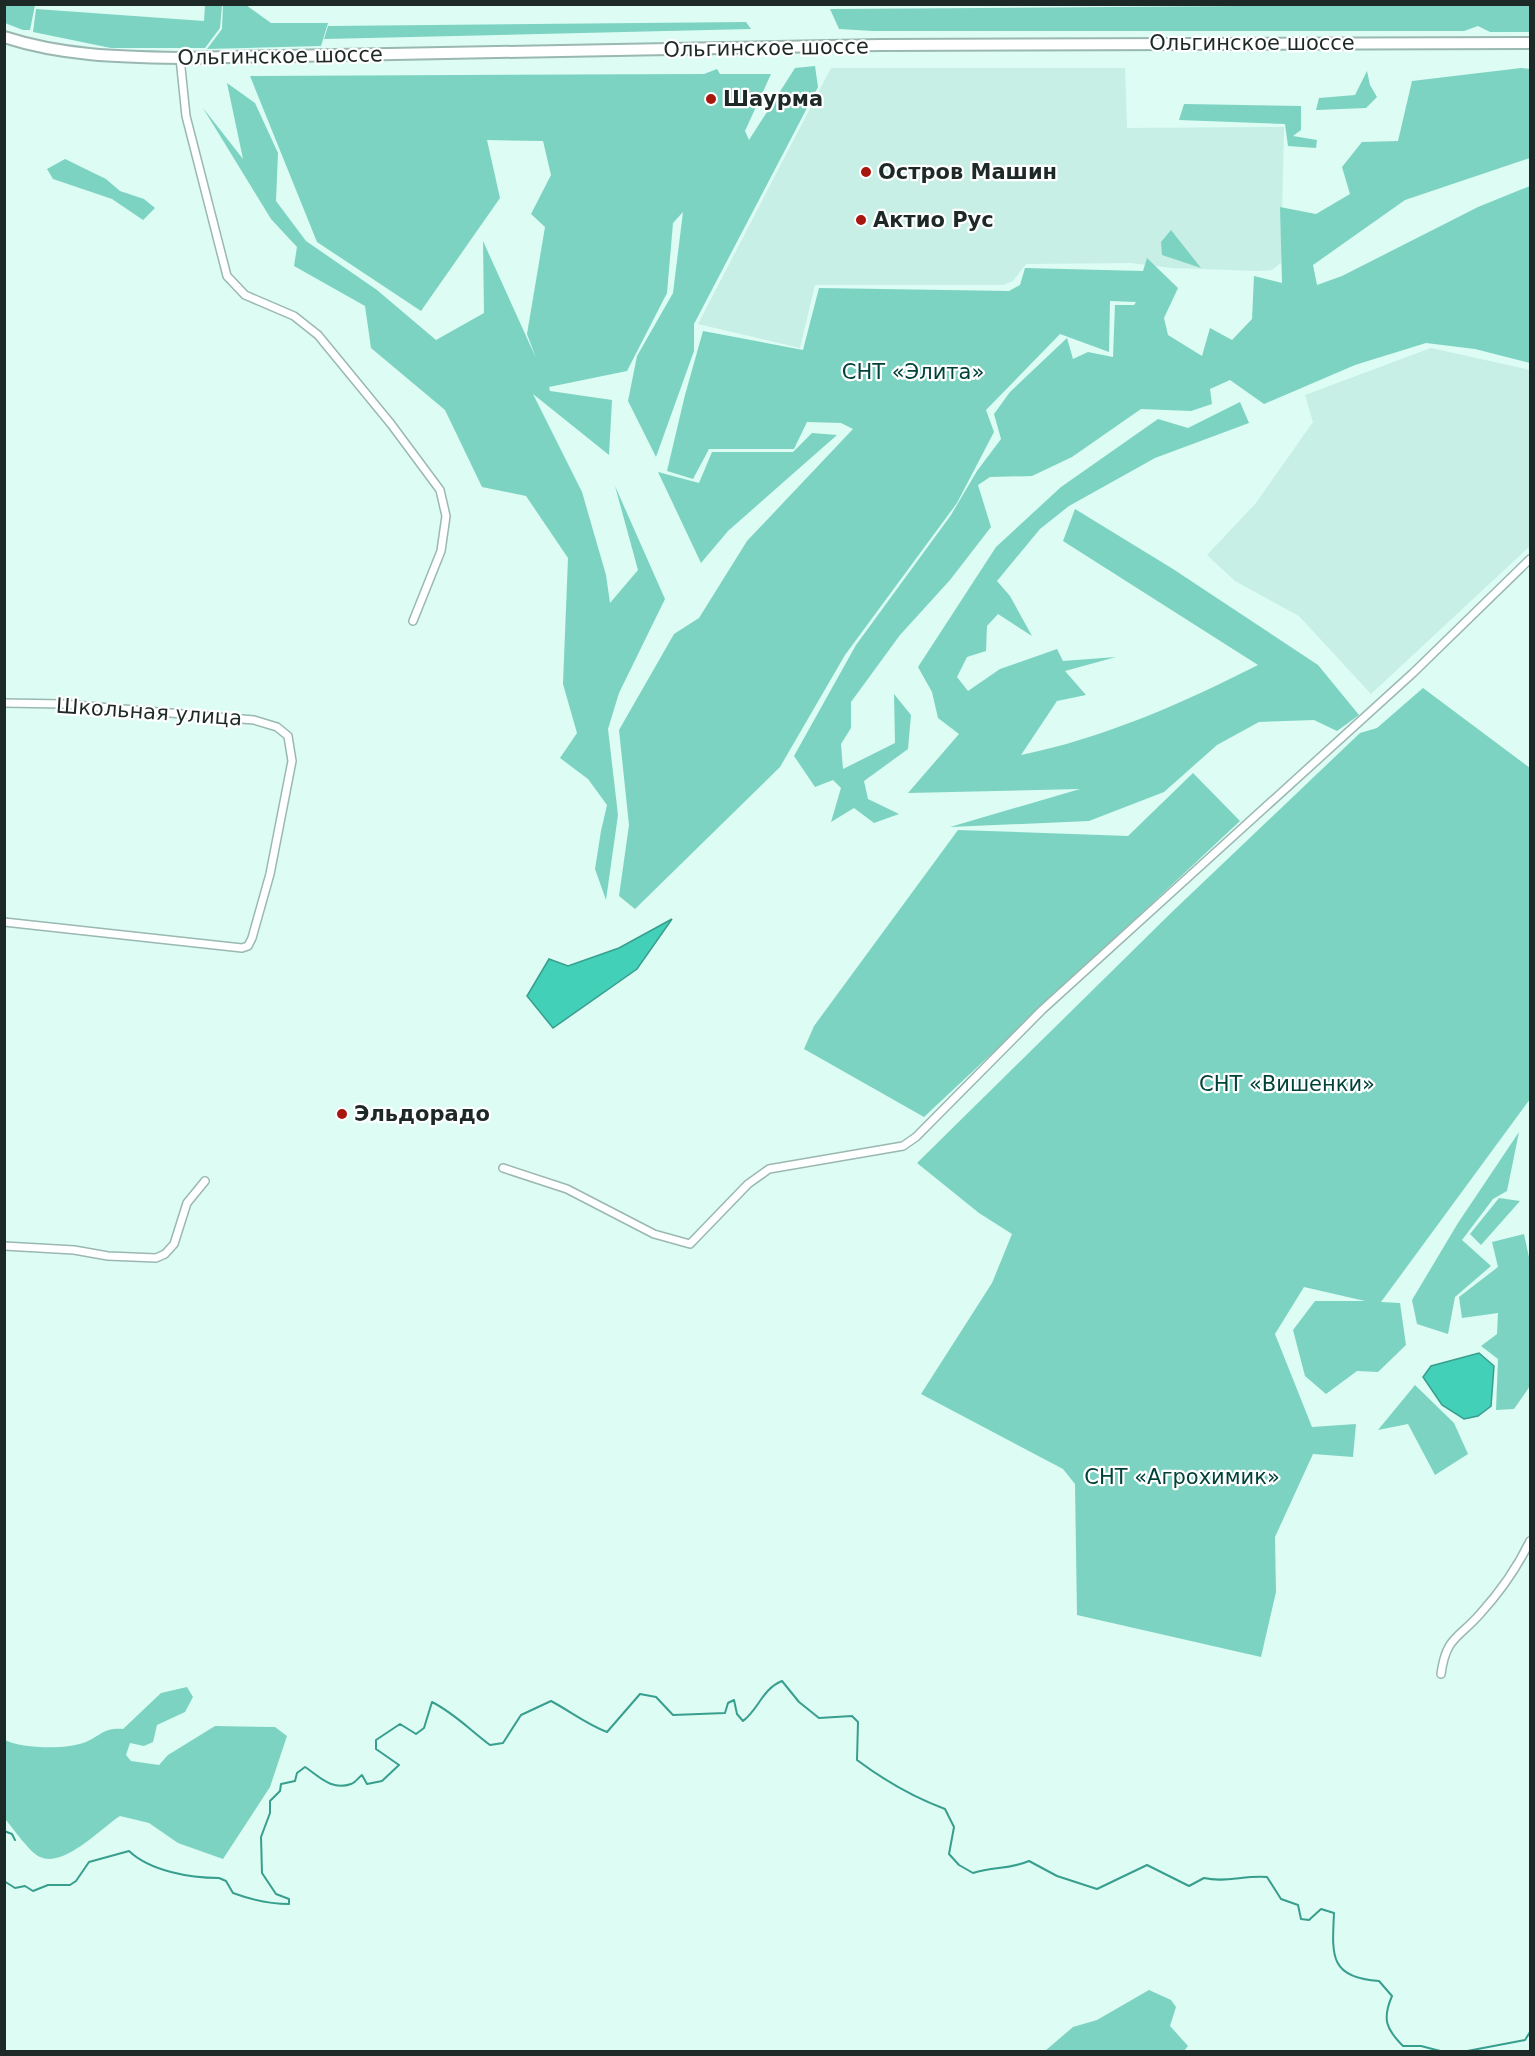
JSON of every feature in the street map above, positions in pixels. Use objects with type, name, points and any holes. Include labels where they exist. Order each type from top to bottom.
[{"type":"main road","name":"Ольгинское шоссе","points":[[4,37],[74,54],[180,58],[880,45],[1530,42]]},
{"type":"street","points":[[180,58],[186,116],[227,276],[246,295],[294,316],[306,325],[351,375],[435,482],[443,499],[446,516],[441,551],[413,621]]},
{"type":"street","points":[[503,1168],[567,1189],[654,1234],[690,1244],[748,1184],[769,1169],[903,1146],[930,1125],[1042,1010],[1413,673],[1530,559]]},
{"type":"street","name":"Школьная улица","points":[[4,703],[63,704],[254,720],[277,727],[288,736],[292,761],[270,874],[248,946],[242,948],[4,922]]},
{"type":"street","points":[[4,1246],[156,1258],[165,1254],[174,1244],[187,1203],[205,1182]]},
{"type":"street","points":[[1441,1674],[1444,1653],[1459,1632],[1479,1616],[1503,1585],[1530,1541]]},
{"type":"shaded area","points":[[831,68],[1125,68],[1127,128],[1284,127],[1281,263],[1272,270],[1258,271],[1172,268],[1131,263],[1026,264],[1013,281],[1003,285],[815,285],[800,348],[698,324]]},
{"type":"shaded area","points":[[1431,348],[1530,370],[1530,546],[1371,694],[1299,616],[1235,581],[1207,555],[1256,503],[1313,422],[1305,395]]},
{"type":"shaded area","points":[[672,919],[637,969],[553,1028],[527,996],[549,959],[568,966],[619,948]]},
{"type":"shaded area","points":[[1479,1353],[1494,1366],[1491,1406],[1478,1416],[1464,1419],[1442,1405],[1423,1377],[1431,1366]]},
{"type":"green space","points":[[1530,4],[1530,32],[1490,32],[1478,26],[1464,31],[873,31],[839,29],[830,9]]},
{"type":"green space","points":[[4,5],[35,5],[30,30],[23,30],[5,23]]},
{"type":"green space","points":[[205,5],[222,5],[220,28],[205,48],[111,48],[33,32],[36,9],[204,21]]},
{"type":"green space","points":[[223,5],[246,5],[271,23],[328,23],[321,46],[207,49],[222,29]]},
{"type":"green space","points":[[746,22],[751,29],[324,39],[328,26]]},
{"type":"green space","points":[[815,66],[818,87],[694,324],[694,351],[656,457],[628,401],[637,356],[673,293],[683,212],[673,223],[667,293],[627,371],[549,387],[550,391],[612,400],[609,455],[533,394],[582,492],[606,575],[610,603],[638,570],[615,486],[665,599],[619,693],[608,729],[618,815],[606,900],[595,869],[607,805],[588,779],[560,758],[577,733],[563,684],[568,558],[526,496],[482,487],[445,410],[371,348],[365,306],[294,266],[297,247],[271,219],[203,108],[243,159],[227,83],[255,103],[278,153],[276,201],[306,241],[377,290],[436,340],[484,313],[483,241],[536,358],[527,334],[545,227],[531,214],[551,175],[543,141],[487,140],[500,198],[421,311],[317,242],[250,76],[704,74],[717,69],[720,74],[771,74],[745,131],[749,140],[795,68]]},
{"type":"green space","name":"СНТ «Элита»","points":[[1521,68],[1530,69],[1530,158],[1405,200],[1313,265],[1317,285],[1342,276],[1478,207],[1530,186],[1530,363],[1475,349],[1426,343],[1355,365],[1264,404],[1230,380],[1210,389],[1212,404],[1191,411],[1141,409],[1072,457],[1032,476],[990,477],[978,485],[991,527],[950,580],[900,635],[851,702],[851,728],[841,744],[843,769],[895,743],[894,694],[911,715],[908,749],[864,781],[868,799],[899,814],[874,823],[854,808],[831,822],[841,788],[833,780],[815,787],[794,756],[856,645],[951,515],[977,471],[1001,439],[994,414],[1010,392],[1067,338],[1073,359],[1088,352],[1113,357],[1115,305],[1134,305],[1136,302],[1110,301],[1109,352],[1060,334],[986,410],[994,432],[957,503],[845,655],[780,767],[635,909],[619,896],[629,825],[619,730],[674,634],[699,618],[747,541],[853,429],[841,423],[807,422],[794,449],[709,449],[693,479],[667,471],[703,331],[803,350],[819,288],[1009,291],[1020,285],[1025,268],[1143,271],[1147,258],[1178,288],[1164,318],[1168,335],[1202,356],[1210,328],[1232,340],[1252,319],[1254,276],[1282,283],[1280,207],[1316,214],[1350,194],[1342,167],[1362,142],[1398,141],[1412,81]]},
{"type":"green space","points":[[1367,71],[1370,85],[1377,97],[1366,108],[1316,110],[1319,98],[1355,95]]},
{"type":"green space","points":[[1184,104],[1301,106],[1301,130],[1293,136],[1317,140],[1316,148],[1288,146],[1285,124],[1179,120]]},
{"type":"green space","points":[[65,159],[106,179],[120,191],[144,199],[155,208],[143,220],[112,199],[53,179],[47,169]]},
{"type":"green space","points":[[1171,230],[1201,268],[1162,255],[1161,242]]},
{"type":"green space","points":[[1240,402],[1249,423],[1155,458],[1069,506],[1040,529],[997,581],[1010,596],[1032,636],[998,614],[987,626],[986,651],[967,657],[957,677],[968,691],[1000,669],[1057,649],[1063,661],[1116,657],[1065,671],[1086,695],[1057,701],[1021,755],[1082,739],[1142,718],[1258,665],[1063,541],[1075,509],[1173,569],[1318,665],[1359,715],[1337,731],[1314,720],[1259,722],[1217,745],[1164,792],[1089,821],[950,827],[1080,789],[908,793],[959,734],[938,718],[932,692],[918,667],[996,547],[1061,487],[1158,419],[1188,428]]},
{"type":"green space","points":[[812,433],[837,435],[728,531],[701,563],[658,472],[699,483],[712,452],[793,452]]},
{"type":"green space","name":"СНТ «Вишенки»","points":[[1423,688],[1530,768],[1530,1099],[1381,1302],[1400,1303],[1406,1345],[1378,1372],[1357,1371],[1326,1394],[1305,1376],[1293,1330],[1315,1301],[1365,1301],[1304,1287],[1275,1334],[1312,1427],[1356,1424],[1353,1457],[1313,1454],[1275,1537],[1276,1592],[1261,1657],[1077,1615],[1075,1484],[1063,1469],[921,1394],[992,1283],[1012,1234],[979,1213],[917,1163],[1173,911],[1360,733],[1377,728]]},
{"type":"green space","points":[[1193,773],[1240,821],[924,1117],[804,1049],[814,1026],[958,830],[1128,836]]},
{"type":"green space","points":[[1519,1132],[1507,1191],[1493,1199],[1462,1240],[1491,1266],[1455,1297],[1448,1334],[1417,1324],[1412,1300],[1458,1223]]},
{"type":"green space","points":[[1499,1198],[1520,1201],[1481,1245],[1470,1234]]},
{"type":"green space","points":[[1524,1234],[1530,1262],[1530,1386],[1514,1409],[1496,1410],[1498,1359],[1481,1346],[1497,1334],[1498,1313],[1462,1318],[1459,1297],[1498,1267],[1492,1242]]},
{"type":"green space","points":[[1415,1385],[1454,1423],[1468,1454],[1435,1475],[1408,1424],[1378,1430]]},
{"type":"green space","points":[[187,1687],[193,1697],[185,1712],[157,1725],[153,1742],[144,1746],[130,1743],[126,1755],[131,1761],[159,1765],[168,1755],[215,1726],[275,1727],[287,1736],[270,1787],[223,1859],[178,1843],[149,1823],[120,1816],[82,1846],[60,1857],[50,1859],[40,1857],[31,1851],[5,1819],[5,1740],[34,1747],[80,1744],[108,1730],[123,1729],[161,1693]]},
{"type":"green space","points":[[1149,1990],[1171,2000],[1176,2007],[1170,2026],[1188,2046],[1184,2051],[1045,2051],[1073,2027],[1097,2020]]},
{"type":"waterway","points":[[4,1881],[15,1888],[25,1886],[33,1891],[48,1885],[70,1885],[76,1881],[89,1862],[129,1851],[148,1864],[171,1872],[196,1877],[219,1878],[226,1881],[233,1893],[254,1900],[289,1904],[289,1899],[276,1894],[262,1873],[261,1837],[270,1813],[270,1801],[280,1791],[281,1784],[295,1781],[297,1773],[305,1767],[326,1782],[337,1786],[352,1783],[362,1775],[367,1784],[382,1781],[399,1765],[376,1749],[376,1740],[400,1724],[416,1734],[424,1728],[432,1702],[455,1716],[490,1745],[503,1743],[521,1715],[551,1701],[607,1732],[640,1694],[656,1697],[673,1715],[725,1713],[728,1703],[734,1700],[737,1714],[743,1721],[765,1694],[782,1681],[799,1702],[819,1718],[852,1716],[858,1722],[857,1760],[900,1788],[945,1809],[954,1827],[949,1854],[959,1865],[973,1873],[1029,1861],[1057,1876],[1097,1889],[1147,1865],[1189,1886],[1204,1878],[1220,1880],[1267,1877],[1281,1899],[1298,1905],[1301,1919],[1309,1920],[1321,1909],[1334,1913],[1333,1941],[1337,1962],[1351,1975],[1379,1981],[1392,1996],[1387,2011],[1387,2023],[1403,2046],[1421,2046],[1444,2052]]},
{"type":"waterway","points":[[4,1831],[12,1834],[15,1840]]},
{"type":"waterway","points":[[1462,2052],[1525,2040],[1530,2032]]},
{"type":"place","name":"Шаурма","points":[[711,99]]},
{"type":"place","name":"Остров Машин","points":[[866,172]]},
{"type":"place","name":"Актио Рус","points":[[861,220]]},
{"type":"place","name":"Эльдорадо","points":[[342,1114]]},
{"type":"park label","name":"СНТ «Агрохимик»","points":[[1182,1477]]}]
